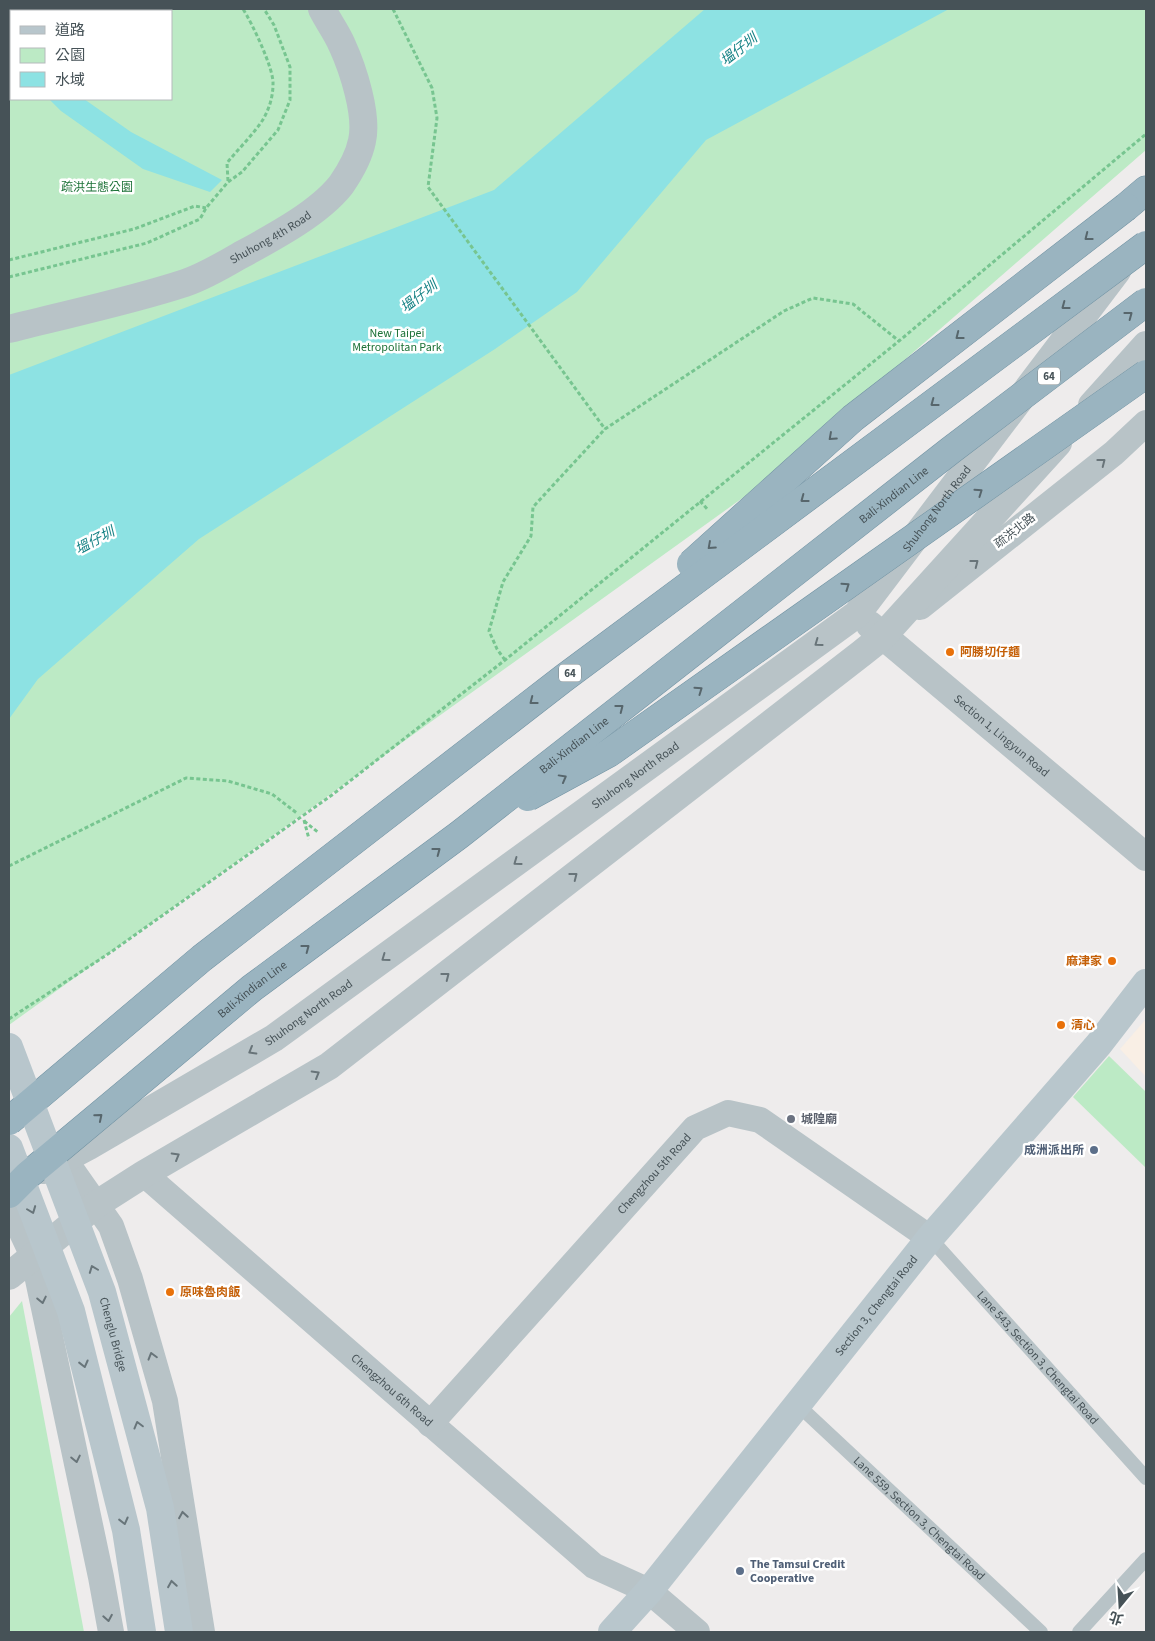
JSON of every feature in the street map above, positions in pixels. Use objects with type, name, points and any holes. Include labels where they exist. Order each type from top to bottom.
[{"type":"highway","points":[[564,678],[853,418],[1146,190]]},
{"type":"highway","name":"64","points":[[9,1120],[202,958],[564,678],[1146,235]]},
{"type":"highway","name":"Bali-Xindian Line","points":[[9,1194],[43,1163],[252,988],[459,835],[951,450],[1146,302]]},
{"type":"highway","points":[[459,835],[609,753],[1146,374]]},
{"type":"main road","name":"Section 3, Chengtai Road","points":[[612,1632],[649,1590],[930,1238],[1099,1044],[1146,983]]},
{"type":"main road","name":"Chenglu Bridge","points":[[9,1047],[102,1292],[160,1508],[179,1632]]},
{"type":"main road","points":[[9,1148],[71,1311],[126,1530],[142,1632]]},
{"type":"street","name":"Shuhong 4th Road","points":[[9,329],[133,299],[187,282],[226,264],[300,220],[323,202],[340,185],[352,167],[362,140],[363,114],[356,82],[342,45],[322,9]]},
{"type":"street","name":"Shuhong North Road","points":[[9,1190],[89,1146],[274,1038],[857,614],[1146,235]]},
{"type":"street","points":[[9,1276],[97,1204],[144,1174],[329,1066],[882,637],[1146,345]]},
{"type":"street","name":"疏洪北路","points":[[882,637],[1114,453],[1146,423]]},
{"type":"street","name":"Section 1, Lingyun Road","points":[[857,614],[882,637],[1146,857]]},
{"type":"street","name":"Chengzhou 5th Road","points":[[430,1424],[695,1128],[728,1113],[760,1120],[930,1238]]},
{"type":"street","points":[[64,1159],[111,1226],[130,1279],[165,1401],[202,1632]]},
{"type":"street","name":"Chengzhou 6th Road","points":[[144,1174],[594,1566],[649,1590],[697,1632]]},
{"type":"street","points":[[9,1205],[33,1256],[111,1632]]},
{"type":"lane","name":"Lane 543, Section 3, Chengtai Road","points":[[930,1238],[1146,1478]]},
{"type":"lane","name":"Lane 559, Section 3, Chengtai Road","points":[[798,1405],[1041,1632]]},
{"type":"lane","points":[[1079,1632],[1146,1558]]},
{"type":"path","points":[[228,182],[227,163],[261,122],[270,103],[274,82],[266,56],[243,9]]},
{"type":"path","points":[[9,277],[147,243],[200,219],[206,208],[228,182],[242,172],[278,130],[290,100],[290,68],[274,25],[264,9]]},
{"type":"path","points":[[393,9],[432,88],[437,118],[428,187],[605,429]]},
{"type":"path","points":[[9,1019],[111,952],[332,795],[505,660],[899,341],[1146,134]]},
{"type":"path","points":[[9,260],[134,229],[195,206],[206,208]]},
{"type":"path","points":[[505,660],[489,631],[503,582],[531,536],[534,507],[605,429],[784,311],[813,298],[853,304],[899,341]]},
{"type":"path","points":[[700,501],[711,513]]},
{"type":"path","points":[[9,866],[186,778],[228,781],[272,794],[298,814]]},
{"type":"shaded area","points":[[1146,1019],[1146,1077],[1120,1049]]},
{"type":"green space","name":"New Taipei Metropolitan Park","points":[[9,9],[1146,9],[1146,150],[762,484],[9,1025]]},
{"type":"green space","points":[[1109,1056],[1146,1092],[1146,1168],[1073,1097]]},
{"type":"green space","points":[[22,1301],[84,1632],[9,1632],[9,1317]]},
{"type":"water","name":"塭仔圳","points":[[705,9],[949,9],[706,140],[577,292],[495,349],[199,539],[38,679],[9,719],[9,375],[494,190]]},
{"type":"water","points":[[50,100],[85,100],[131,132],[222,180],[210,192],[143,169],[61,111]]},
{"type":"place","name":"阿勝切仔麵","points":[[950,652]]},
{"type":"place","name":"麻津家","points":[[1112,961]]},
{"type":"place","name":"清心","points":[[1061,1025]]},
{"type":"place","name":"城隍廟","points":[[791,1119]]},
{"type":"place","name":"成洲派出所","points":[[1094,1150]]},
{"type":"place","name":"原味魯肉飯","points":[[170,1292]]},
{"type":"place","name":"The Tamsui Credit Cooperative","points":[[740,1571]]},
{"type":"park label","name":"疏洪生態公園","points":[[97,187]]}]
